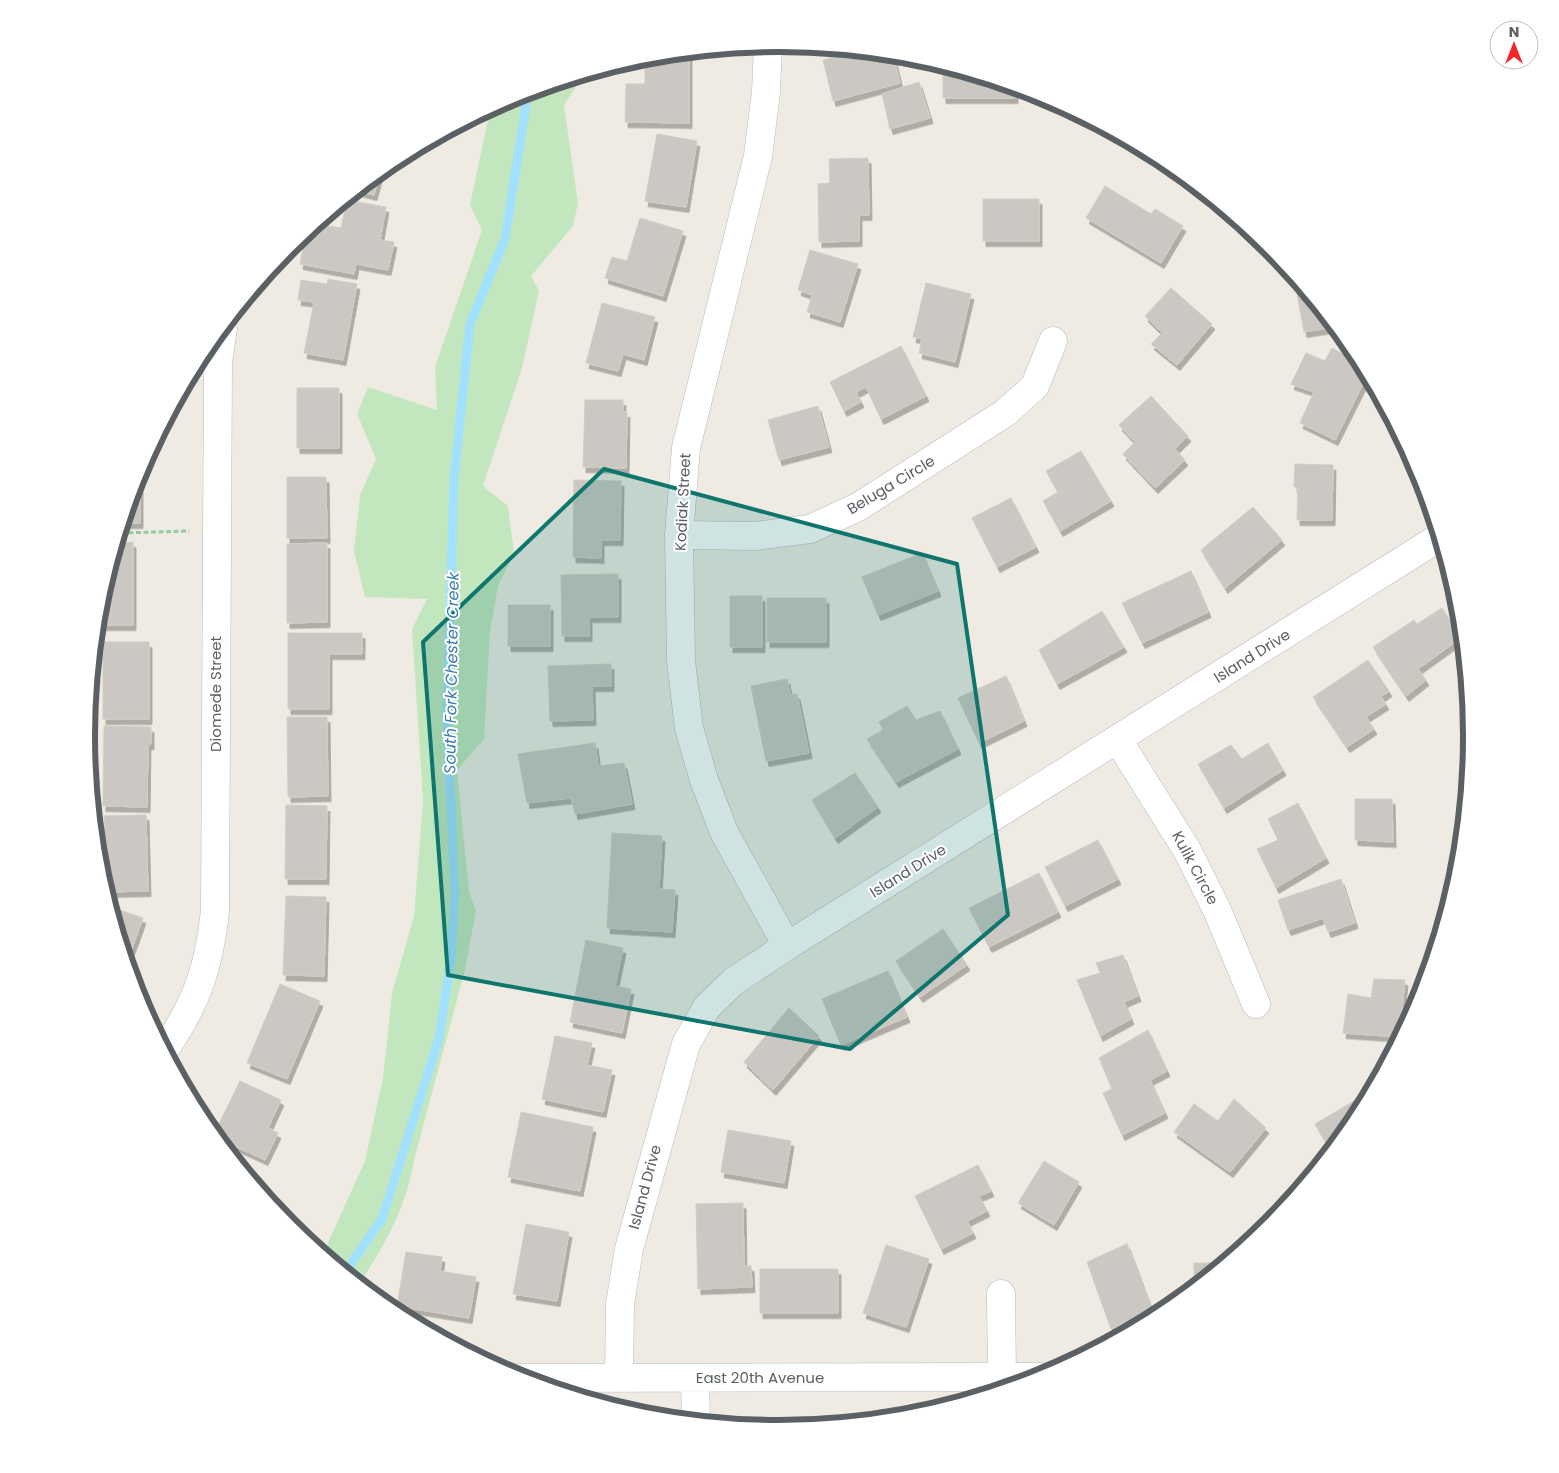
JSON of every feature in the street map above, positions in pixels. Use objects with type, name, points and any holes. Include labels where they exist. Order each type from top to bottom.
[{"type":"street","name":"Kodiak Street","points":[[768,53],[766,92],[758,156],[686,448],[679,535],[681,661],[689,728],[704,780],[724,832],[787,946]]},
{"type":"street","name":"Beluga Circle","points":[[679,535],[754,536],[810,529],[858,507],[1005,413],[1034,386],[1053,341]]},
{"type":"street","name":"Diomede Street","points":[[169,1044],[181,1026],[199,988],[210,953],[215,911],[218,363],[221,342]]},
{"type":"street","name":"Island Drive","points":[[620,1376],[620,1304],[629,1249],[672,1088],[686,1044],[707,1007],[734,981],[787,946],[1434,541]]},
{"type":"street","name":"Kulik Circle","points":[[1118,740],[1187,850],[1217,910],[1256,1004]]},
{"type":"street","points":[[1001,1294],[1002,1378]]},
{"type":"street","name":"East 20th Avenue","points":[[543,1378],[620,1376],[696,1378],[1016,1378]]},
{"type":"street","points":[[696,1378],[696,1416]]},
{"type":"path","points":[[127,533],[217,531]]},
{"type":"highlighted area","points":[[604,469],[957,564],[1008,915],[850,1049],[448,975],[423,642]]},
{"type":"green space","points":[[578,83],[564,105],[578,203],[573,226],[531,276],[539,291],[522,368],[483,486],[508,506],[514,553],[498,586],[490,631],[484,739],[457,770],[469,892],[476,910],[465,970],[411,1177],[394,1225],[363,1279],[326,1248],[365,1161],[383,1078],[392,993],[414,916],[423,801],[412,629],[427,599],[365,597],[354,551],[360,495],[376,459],[357,414],[368,387],[437,410],[435,367],[482,230],[470,205],[488,118]]},
{"type":"building","points":[[841,55],[895,63],[900,83],[833,101],[823,60]]},
{"type":"building","points":[[689,58],[689,123],[625,122],[626,84],[645,84],[645,66]]},
{"type":"building","points":[[943,73],[1015,95],[1015,98],[943,98]]},
{"type":"building","points":[[919,82],[930,118],[890,129],[882,94]]},
{"type":"building","points":[[657,134],[697,141],[686,207],[645,201]]},
{"type":"building","points":[[868,158],[869,215],[859,215],[859,241],[819,242],[818,184],[830,183],[829,159]]},
{"type":"building","points":[[377,184],[374,195],[365,193]]},
{"type":"building","points":[[1105,186],[1151,214],[1155,209],[1183,226],[1161,263],[1086,218]]},
{"type":"building","points":[[983,199],[1039,199],[1039,241],[983,241]]},
{"type":"building","points":[[354,201],[386,207],[380,240],[394,242],[388,270],[356,264],[354,274],[300,264],[304,246],[325,225],[341,228],[345,209]]},
{"type":"building","points":[[640,218],[683,231],[663,296],[605,278],[612,257],[627,261]]},
{"type":"building","points":[[810,250],[858,264],[840,322],[807,312],[812,295],[798,290]]},
{"type":"building","points":[[328,279],[357,284],[343,360],[304,353],[314,302],[298,300],[301,280],[327,284]]},
{"type":"building","points":[[926,283],[971,294],[955,362],[919,353],[922,339],[913,337]]},
{"type":"building","points":[[1171,288],[1212,324],[1177,365],[1151,344],[1162,333],[1145,316]]},
{"type":"building","points":[[1299,292],[1328,328],[1304,332],[1297,293]]},
{"type":"building","points":[[602,303],[655,317],[644,360],[623,354],[618,371],[586,363]]},
{"type":"building","points":[[901,346],[926,396],[881,419],[866,387],[856,392],[861,402],[844,411],[830,382]]},
{"type":"building","points":[[1332,348],[1349,357],[1364,382],[1335,440],[1300,423],[1314,392],[1291,384],[1306,353],[1325,361]]},
{"type":"building","points":[[297,388],[339,388],[339,448],[297,448]]},
{"type":"building","points":[[1151,396],[1188,436],[1175,449],[1185,460],[1155,488],[1123,454],[1135,442],[1119,425]]},
{"type":"building","points":[[585,400],[623,400],[623,412],[627,412],[626,468],[583,467]]},
{"type":"building","points":[[818,406],[829,447],[779,460],[768,420]]},
{"type":"building","points":[[1081,451],[1111,501],[1060,531],[1043,501],[1058,492],[1046,471]]},
{"type":"building","points":[[1295,464],[1333,465],[1332,520],[1297,520],[1298,487],[1294,487]]},
{"type":"building","points":[[287,477],[326,477],[327,538],[287,538]]},
{"type":"building","points":[[574,480],[621,481],[620,540],[601,540],[601,558],[573,557]]},
{"type":"building","points":[[140,496],[140,523],[130,523]]},
{"type":"building","points":[[1011,498],[1036,547],[997,567],[972,518]]},
{"type":"building","points":[[1253,507],[1282,540],[1225,588],[1201,550]]},
{"type":"building","points":[[133,542],[133,625],[105,625],[119,559],[124,543]]},
{"type":"building","points":[[327,543],[327,622],[287,623],[287,544]]},
{"type":"building","points":[[922,553],[938,591],[878,615],[862,577]]},
{"type":"building","points":[[1191,571],[1208,612],[1142,643],[1122,603]]},
{"type":"building","points":[[618,574],[618,617],[589,617],[589,636],[562,636],[561,575]]},
{"type":"building","points":[[730,596],[762,596],[762,647],[730,647]]},
{"type":"building","points":[[767,598],[826,598],[826,642],[767,642]]},
{"type":"building","points":[[508,605],[550,605],[550,646],[508,646]]},
{"type":"building","points":[[1442,608],[1454,628],[1457,641],[1418,669],[1426,680],[1406,696],[1373,647],[1414,620],[1417,624]]},
{"type":"building","points":[[1102,611],[1124,647],[1057,684],[1039,650]]},
{"type":"building","points":[[288,633],[362,633],[362,654],[329,654],[329,709],[288,709]]},
{"type":"building","points":[[103,642],[149,642],[149,719],[103,719]]},
{"type":"building","points":[[1368,660],[1389,691],[1381,697],[1386,704],[1366,717],[1374,729],[1347,747],[1313,697]]},
{"type":"building","points":[[611,664],[611,686],[592,686],[593,720],[550,721],[548,666]]},
{"type":"building","points":[[1006,676],[1024,721],[979,743],[958,698]]},
{"type":"building","points":[[787,679],[790,695],[797,694],[809,753],[766,761],[751,686]]},
{"type":"building","points":[[907,706],[916,720],[940,711],[958,749],[896,782],[867,739],[883,730],[879,722]]},
{"type":"building","points":[[287,717],[327,717],[328,796],[288,797]]},
{"type":"building","points":[[104,726],[151,727],[151,744],[148,744],[147,807],[103,806]]},
{"type":"building","points":[[595,743],[598,766],[624,763],[632,804],[575,814],[571,798],[527,803],[518,754]]},
{"type":"building","points":[[1268,743],[1283,770],[1224,808],[1198,764],[1231,745],[1242,759]]},
{"type":"building","points":[[855,773],[878,807],[835,838],[812,800]]},
{"type":"building","points":[[1355,799],[1392,799],[1393,842],[1355,840]]},
{"type":"building","points":[[1298,803],[1326,858],[1276,888],[1257,849],[1278,840],[1268,819]]},
{"type":"building","points":[[286,805],[327,806],[326,879],[285,879]]},
{"type":"building","points":[[146,815],[148,891],[114,892],[105,847],[104,816]]},
{"type":"building","points":[[612,833],[662,836],[659,889],[675,890],[672,932],[607,928]]},
{"type":"building","points":[[1098,840],[1118,879],[1065,906],[1045,867]]},
{"type":"building","points":[[1039,873],[1058,912],[989,947],[969,908]]},
{"type":"building","points":[[1341,879],[1355,923],[1328,932],[1323,918],[1288,930],[1278,900]]},
{"type":"building","points":[[286,896],[326,897],[324,976],[283,975]]},
{"type":"building","points":[[118,909],[143,918],[131,952]]},
{"type":"building","points":[[943,929],[967,965],[920,997],[896,961]]},
{"type":"building","points":[[586,940],[623,948],[615,986],[631,989],[622,1033],[570,1022]]},
{"type":"building","points":[[1123,955],[1138,996],[1124,1002],[1131,1019],[1100,1036],[1077,980],[1100,973],[1096,963]]},
{"type":"building","points":[[888,971],[907,1017],[841,1045],[822,999]]},
{"type":"building","points":[[1374,979],[1405,980],[1401,1022],[1394,1037],[1343,1033],[1348,994],[1371,998]]},
{"type":"building","points":[[280,984],[320,1001],[287,1079],[247,1063]]},
{"type":"building","points":[[789,1008],[819,1036],[773,1090],[744,1062]]},
{"type":"building","points":[[1148,1030],[1167,1071],[1150,1080],[1165,1113],[1122,1135],[1103,1093],[1112,1089],[1099,1058]]},
{"type":"building","points":[[555,1036],[592,1043],[587,1065],[612,1070],[603,1112],[542,1099]]},
{"type":"building","points":[[240,1081],[281,1100],[268,1128],[278,1133],[265,1160],[231,1144],[218,1126]]},
{"type":"building","points":[[1359,1098],[1359,1099],[1328,1145],[1315,1124]]},
{"type":"building","points":[[1234,1099],[1266,1128],[1230,1172],[1174,1132],[1194,1104],[1218,1121]]},
{"type":"building","points":[[521,1112],[593,1127],[580,1191],[508,1177]]},
{"type":"building","points":[[728,1130],[791,1141],[784,1183],[721,1172]]},
{"type":"building","points":[[1044,1161],[1079,1182],[1054,1225],[1018,1203]]},
{"type":"building","points":[[978,1165],[991,1191],[979,1196],[987,1211],[967,1221],[973,1233],[941,1249],[915,1196]]},
{"type":"building","points":[[743,1203],[744,1266],[751,1266],[752,1287],[698,1289],[696,1204]]},
{"type":"building","points":[[526,1224],[569,1232],[557,1301],[513,1294]]},
{"type":"building","points":[[1127,1244],[1152,1310],[1111,1329],[1087,1262]]},
{"type":"building","points":[[886,1245],[929,1259],[906,1327],[863,1313]]},
{"type":"building","points":[[406,1252],[442,1257],[440,1271],[476,1277],[469,1318],[402,1307],[397,1304]]},
{"type":"building","points":[[1194,1263],[1215,1263],[1196,1279],[1194,1280]]},
{"type":"building","points":[[760,1269],[838,1269],[838,1313],[760,1313]]},
{"type":"waterway","name":"South Fork Chester Creek","points":[[348,1267],[382,1219],[439,1038],[451,958],[455,894],[447,720],[454,478],[470,324],[505,239],[526,102]]}]
